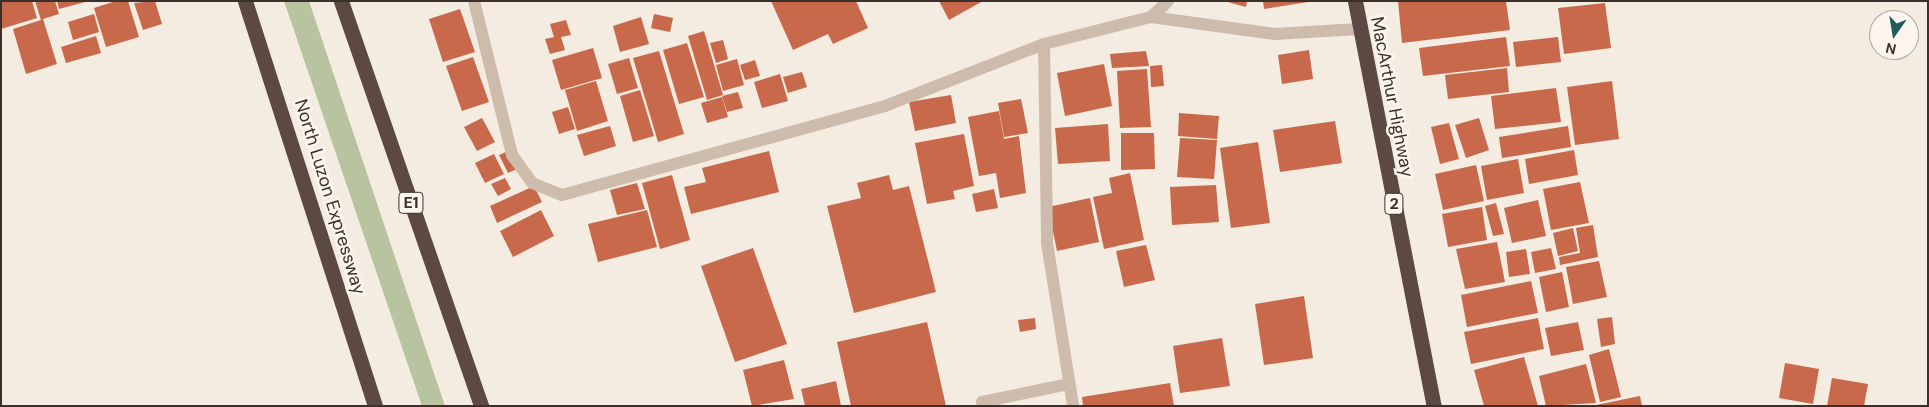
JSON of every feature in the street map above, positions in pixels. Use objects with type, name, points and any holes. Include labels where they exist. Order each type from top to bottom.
[{"type":"highway","name":"North Luzon Expressway","points":[[245,1],[375,406]]},
{"type":"highway","name":"E1","points":[[341,1],[481,406]]},
{"type":"highway","name":"MacArthur Highway","points":[[1355,1],[1434,406]]},
{"type":"street","points":[[474,1],[512,155],[532,183],[562,195],[885,106],[1044,44],[1151,17],[1275,34],[1359,29]]},
{"type":"street","points":[[1151,17],[1168,1]]},
{"type":"street","points":[[1044,44],[1047,243],[1073,406]]},
{"type":"street","points":[[982,402],[1069,384]]},
{"type":"green space","points":[[284,1],[309,1],[445,406],[422,406]]},
{"type":"building","points":[[1,1],[32,1],[37,18],[1,29]]},
{"type":"building","points":[[35,1],[55,1],[59,14],[43,19],[57,64],[26,74],[13,29],[41,20]]},
{"type":"building","points":[[57,1],[85,1],[85,2],[59,9]]},
{"type":"building","points":[[116,1],[128,1],[139,37],[106,47],[94,8]]},
{"type":"building","points":[[155,1],[162,24],[143,30],[134,3]]},
{"type":"building","points":[[771,1],[856,1],[868,28],[833,44],[828,34],[793,50]]},
{"type":"building","points":[[939,1],[983,1],[949,20]]},
{"type":"building","points":[[1224,1],[1247,1],[1246,7]]},
{"type":"building","points":[[1263,1],[1308,1],[1308,2],[1264,9]]},
{"type":"building","points":[[1398,1],[1506,1],[1510,30],[1402,43]]},
{"type":"building","points":[[1605,3],[1611,48],[1564,54],[1558,8]]},
{"type":"building","points":[[460,9],[475,52],[443,62],[429,19]]},
{"type":"building","points":[[94,14],[99,32],[73,40],[68,22]]},
{"type":"building","points":[[654,14],[673,18],[670,32],[651,28]]},
{"type":"building","points":[[641,17],[649,44],[620,52],[613,26]]},
{"type":"building","points":[[566,20],[571,35],[561,37],[565,50],[550,54],[545,39],[554,37],[550,24]]},
{"type":"building","points":[[704,31],[723,95],[707,100],[688,36]]},
{"type":"building","points":[[96,36],[101,53],[66,63],[61,47]]},
{"type":"building","points":[[1506,37],[1510,66],[1423,76],[1419,48]]},
{"type":"building","points":[[1558,37],[1561,62],[1516,67],[1513,42]]},
{"type":"building","points":[[723,40],[728,59],[716,63],[710,43]]},
{"type":"building","points":[[687,43],[704,97],[679,104],[663,50]]},
{"type":"building","points":[[593,48],[602,78],[561,90],[552,60]]},
{"type":"building","points":[[1309,50],[1313,79],[1282,84],[1278,55]]},
{"type":"building","points":[[659,51],[684,134],[658,142],[633,58]]},
{"type":"building","points":[[1146,51],[1149,66],[1112,68],[1110,54]]},
{"type":"building","points":[[473,57],[489,102],[462,111],[446,66]]},
{"type":"building","points":[[629,58],[638,88],[617,94],[608,64]]},
{"type":"building","points":[[737,59],[744,85],[723,91],[716,65]]},
{"type":"building","points":[[755,60],[760,76],[745,80],[740,65]]},
{"type":"building","points":[[1104,64],[1112,106],[1065,116],[1057,73]]},
{"type":"building","points":[[1162,65],[1164,86],[1151,87],[1150,66]]},
{"type":"building","points":[[1507,68],[1509,92],[1448,99],[1445,75]]},
{"type":"building","points":[[1147,69],[1151,127],[1120,128],[1117,71]]},
{"type":"building","points":[[802,72],[807,87],[788,93],[783,77]]},
{"type":"building","points":[[780,74],[788,101],[762,108],[754,82]]},
{"type":"building","points":[[596,81],[608,121],[577,131],[565,90]]},
{"type":"building","points":[[1612,81],[1619,139],[1575,145],[1567,87]]},
{"type":"building","points":[[1556,88],[1561,122],[1495,129],[1491,96]]},
{"type":"building","points":[[640,90],[654,136],[633,142],[620,96]]},
{"type":"building","points":[[738,92],[743,108],[727,112],[722,96]]},
{"type":"building","points":[[951,95],[956,123],[915,131],[909,102]]},
{"type":"building","points":[[722,97],[728,117],[707,123],[701,103]]},
{"type":"building","points":[[1021,99],[1028,133],[1004,137],[998,103]]},
{"type":"building","points":[[568,107],[575,129],[559,134],[552,112]]},
{"type":"building","points":[[999,111],[1004,139],[1019,136],[1026,193],[1000,198],[996,173],[979,176],[968,117]]},
{"type":"building","points":[[1179,113],[1219,116],[1217,139],[1178,136]]},
{"type":"building","points":[[482,118],[495,142],[477,151],[464,127]]},
{"type":"building","points":[[1479,118],[1489,150],[1466,158],[1455,125]]},
{"type":"building","points":[[1335,121],[1342,163],[1280,172],[1273,130]]},
{"type":"building","points":[[1449,123],[1459,159],[1440,164],[1431,127]]},
{"type":"building","points":[[1108,124],[1110,161],[1058,164],[1055,128]]},
{"type":"building","points":[[610,126],[616,146],[584,156],[577,135]]},
{"type":"building","points":[[1568,126],[1571,147],[1502,158],[1499,137]]},
{"type":"building","points":[[1121,133],[1154,133],[1155,169],[1121,170]]},
{"type":"building","points":[[964,134],[974,186],[953,191],[955,199],[927,204],[915,143]]},
{"type":"building","points":[[1180,138],[1217,140],[1214,179],[1177,177]]},
{"type":"building","points":[[1258,142],[1270,223],[1231,228],[1220,148]]},
{"type":"building","points":[[1574,150],[1578,175],[1529,184],[1525,159]]},
{"type":"building","points":[[508,151],[517,169],[508,173],[499,155]]},
{"type":"building","points":[[769,151],[779,192],[691,214],[684,187],[706,182],[702,168]]},
{"type":"building","points":[[494,154],[504,174],[485,183],[475,163]]},
{"type":"building","points":[[1518,159],[1524,193],[1487,200],[1481,166]]},
{"type":"building","points":[[1476,165],[1484,201],[1443,210],[1435,174]]},
{"type":"building","points":[[1130,173],[1144,240],[1104,249],[1093,197],[1112,193],[1109,178]]},
{"type":"building","points":[[672,175],[690,240],[660,249],[642,183]]},
{"type":"building","points":[[889,175],[893,190],[909,186],[936,292],[854,313],[827,206],[861,198],[857,183]]},
{"type":"building","points":[[505,178],[511,189],[498,196],[491,184]]},
{"type":"building","points":[[1580,182],[1589,223],[1551,230],[1543,189]]},
{"type":"building","points":[[637,183],[645,209],[617,215],[610,190]]},
{"type":"building","points":[[1216,185],[1219,222],[1172,225],[1170,187]]},
{"type":"building","points":[[534,186],[542,202],[497,223],[490,206]]},
{"type":"building","points":[[994,189],[998,208],[976,212],[972,194]]},
{"type":"building","points":[[1090,198],[1099,242],[1057,251],[1048,207]]},
{"type":"building","points":[[1538,200],[1546,236],[1512,243],[1504,208]]},
{"type":"building","points":[[1496,203],[1504,234],[1493,236],[1485,206]]},
{"type":"building","points":[[1482,207],[1487,240],[1448,247],[1442,214]]},
{"type":"building","points":[[541,210],[554,236],[513,257],[500,231]]},
{"type":"building","points":[[647,210],[657,247],[598,262],[588,224]]},
{"type":"building","points":[[1593,225],[1598,257],[1560,265],[1559,257],[1580,253],[1576,228]]},
{"type":"building","points":[[1573,228],[1578,251],[1558,256],[1553,233]]},
{"type":"building","points":[[1497,242],[1505,282],[1465,289],[1456,249]]},
{"type":"building","points":[[1146,245],[1155,280],[1124,287],[1116,251]]},
{"type":"building","points":[[753,248],[787,344],[735,362],[701,266]]},
{"type":"building","points":[[1551,248],[1556,269],[1535,273],[1531,252]]},
{"type":"building","points":[[1526,249],[1530,274],[1509,277],[1506,252]]},
{"type":"building","points":[[1599,261],[1607,297],[1573,304],[1566,267]]},
{"type":"building","points":[[1562,272],[1569,307],[1546,312],[1539,277]]},
{"type":"building","points":[[1531,281],[1538,313],[1467,327],[1461,295]]},
{"type":"building","points":[[1304,296],[1313,358],[1264,365],[1255,304]]},
{"type":"building","points":[[1612,317],[1615,344],[1601,347],[1597,319]]},
{"type":"building","points":[[1035,318],[1036,329],[1020,332],[1018,320]]},
{"type":"building","points":[[1538,318],[1544,349],[1471,364],[1464,332]]},
{"type":"building","points":[[927,322],[946,406],[851,406],[837,342]]},
{"type":"building","points":[[1578,322],[1584,350],[1551,356],[1545,328]]},
{"type":"building","points":[[1222,338],[1230,386],[1180,393],[1173,346]]},
{"type":"building","points":[[1609,349],[1621,397],[1600,402],[1589,355]]},
{"type":"building","points":[[1524,357],[1538,406],[1484,406],[1474,370]]},
{"type":"building","points":[[784,360],[794,399],[752,406],[743,370]]},
{"type":"building","points":[[1785,363],[1819,369],[1813,404],[1779,398]]},
{"type":"building","points":[[1586,364],[1596,403],[1546,406],[1539,376]]},
{"type":"building","points":[[1832,378],[1868,384],[1864,406],[1827,406]]},
{"type":"building","points":[[836,381],[841,406],[805,406],[801,389]]},
{"type":"building","points":[[1170,383],[1174,406],[1083,406],[1082,397]]},
{"type":"building","points":[[1640,396],[1642,406],[1596,406],[1596,405]]}]
